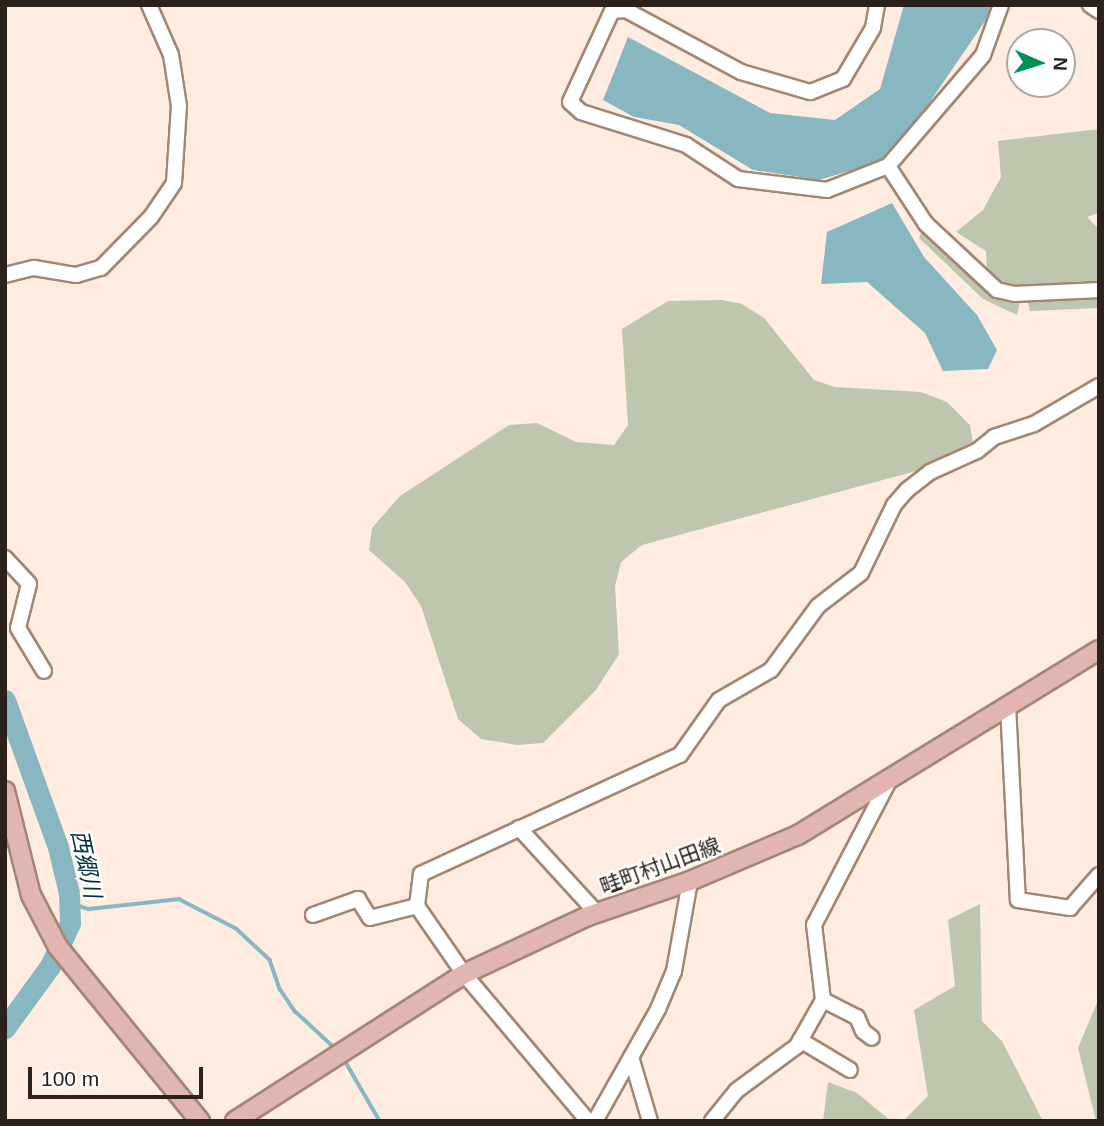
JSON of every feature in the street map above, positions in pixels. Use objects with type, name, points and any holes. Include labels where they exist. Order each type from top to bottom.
[{"type":"main road","name":"畦町村山田線","points":[[235,1121],[464,974],[597,913],[690,881],[798,835],[1099,650]]},
{"type":"main road","points":[[5,791],[22,865],[48,929],[70,965],[200,1121]]},
{"type":"street","points":[[5,275],[34,268],[76,275],[101,268],[150,217],[174,183],[180,106],[171,55],[149,5]]},
{"type":"street","points":[[877,5],[873,28],[843,79],[810,92],[741,72],[626,10],[612,11],[570,102],[581,112],[686,145],[738,179],[827,190],[888,166],[983,55],[1001,5]]},
{"type":"street","points":[[1090,5],[1099,11]]},
{"type":"street","points":[[888,166],[926,224],[997,290],[1015,294],[1099,290]]},
{"type":"street","points":[[588,1121],[464,974],[417,906],[421,874],[680,755],[719,700],[778,665],[818,606],[861,573],[894,505],[907,490],[930,472],[977,451],[994,437],[1034,424],[1099,386]]},
{"type":"street","points":[[5,558],[22,572],[29,584],[18,628],[44,671]]},
{"type":"street","points":[[1008,705],[1018,900],[1070,908],[1099,875]]},
{"type":"street","points":[[712,1121],[736,1091],[782,1061],[800,1040],[823,1000],[814,925],[889,781]]},
{"type":"street","points":[[519,828],[597,913]]},
{"type":"street","points":[[596,1121],[674,971],[690,881]]},
{"type":"street","points":[[313,915],[358,899],[370,918],[417,906]]},
{"type":"street","points":[[823,1000],[857,1017],[863,1031],[872,1038]]},
{"type":"street","points":[[800,1040],[850,1070]]},
{"type":"street","points":[[631,1057],[650,1121]]},
{"type":"green space","points":[[1099,129],[1099,213],[1087,217],[1099,229],[1099,308],[1030,311],[1024,285],[1017,315],[983,299],[919,238],[925,222],[987,275],[986,251],[956,232],[983,210],[1001,177],[998,141]]},
{"type":"green space","points":[[722,300],[742,304],[764,318],[814,380],[835,387],[921,392],[947,402],[970,425],[973,443],[967,455],[642,545],[621,562],[615,586],[619,654],[596,690],[543,743],[517,745],[481,739],[458,719],[421,606],[405,582],[369,550],[372,528],[400,496],[509,425],[537,423],[576,442],[614,445],[628,425],[622,329],[668,301]]},
{"type":"green space","points":[[980,904],[982,1021],[1002,1041],[1043,1121],[903,1121],[928,1096],[914,1010],[955,986],[948,920]]},
{"type":"green space","points":[[1099,998],[1099,1121],[1096,1121],[1078,1048]]},
{"type":"green space","points":[[828,1082],[857,1093],[891,1121],[823,1121]]},
{"type":"water","points":[[904,5],[996,5],[906,137],[879,162],[819,180],[753,170],[679,125],[634,117],[603,100],[628,37],[770,113],[835,120],[880,89]]},
{"type":"water","points":[[892,203],[924,257],[977,315],[997,350],[988,369],[943,371],[925,333],[867,282],[821,284],[827,232]]},
{"type":"waterway","name":"西郷川","points":[[5,700],[58,847],[69,893],[70,923],[50,966],[5,1028]]},
{"type":"waterway","points":[[70,903],[89,909],[179,899],[237,929],[270,960],[280,989],[295,1011],[337,1050]]},
{"type":"waterway","points":[[344,1059],[380,1121]]}]
